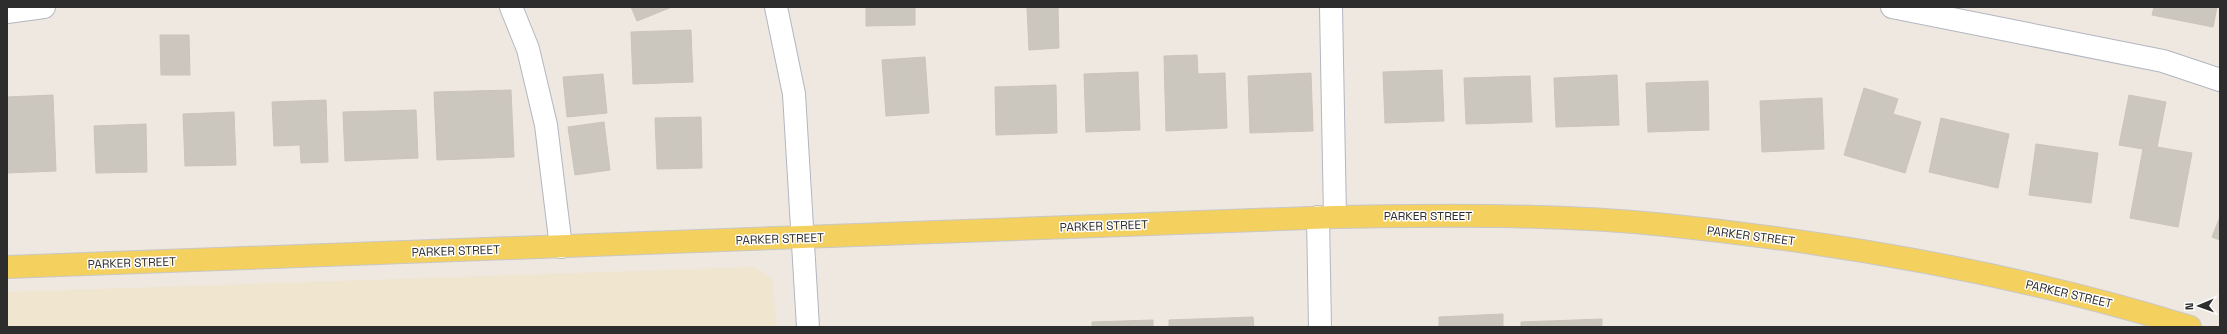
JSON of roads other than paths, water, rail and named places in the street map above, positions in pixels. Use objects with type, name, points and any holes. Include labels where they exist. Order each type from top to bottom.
[{"type":"main road","name":"PARKER STREET","points":[[7,267],[1326,217],[1548,219],[1665,225],[1797,242],[1947,265],[2135,310],[2190,327]]},
{"type":"street","points":[[7,12],[44,7]]},
{"type":"street","points":[[511,7],[528,49],[546,124],[561,247]]},
{"type":"street","points":[[776,7],[794,94],[801,238],[808,327]]},
{"type":"street","points":[[1320,327],[1326,217],[1331,7]]},
{"type":"street","points":[[1892,7],[2162,61],[2220,80]]}]
